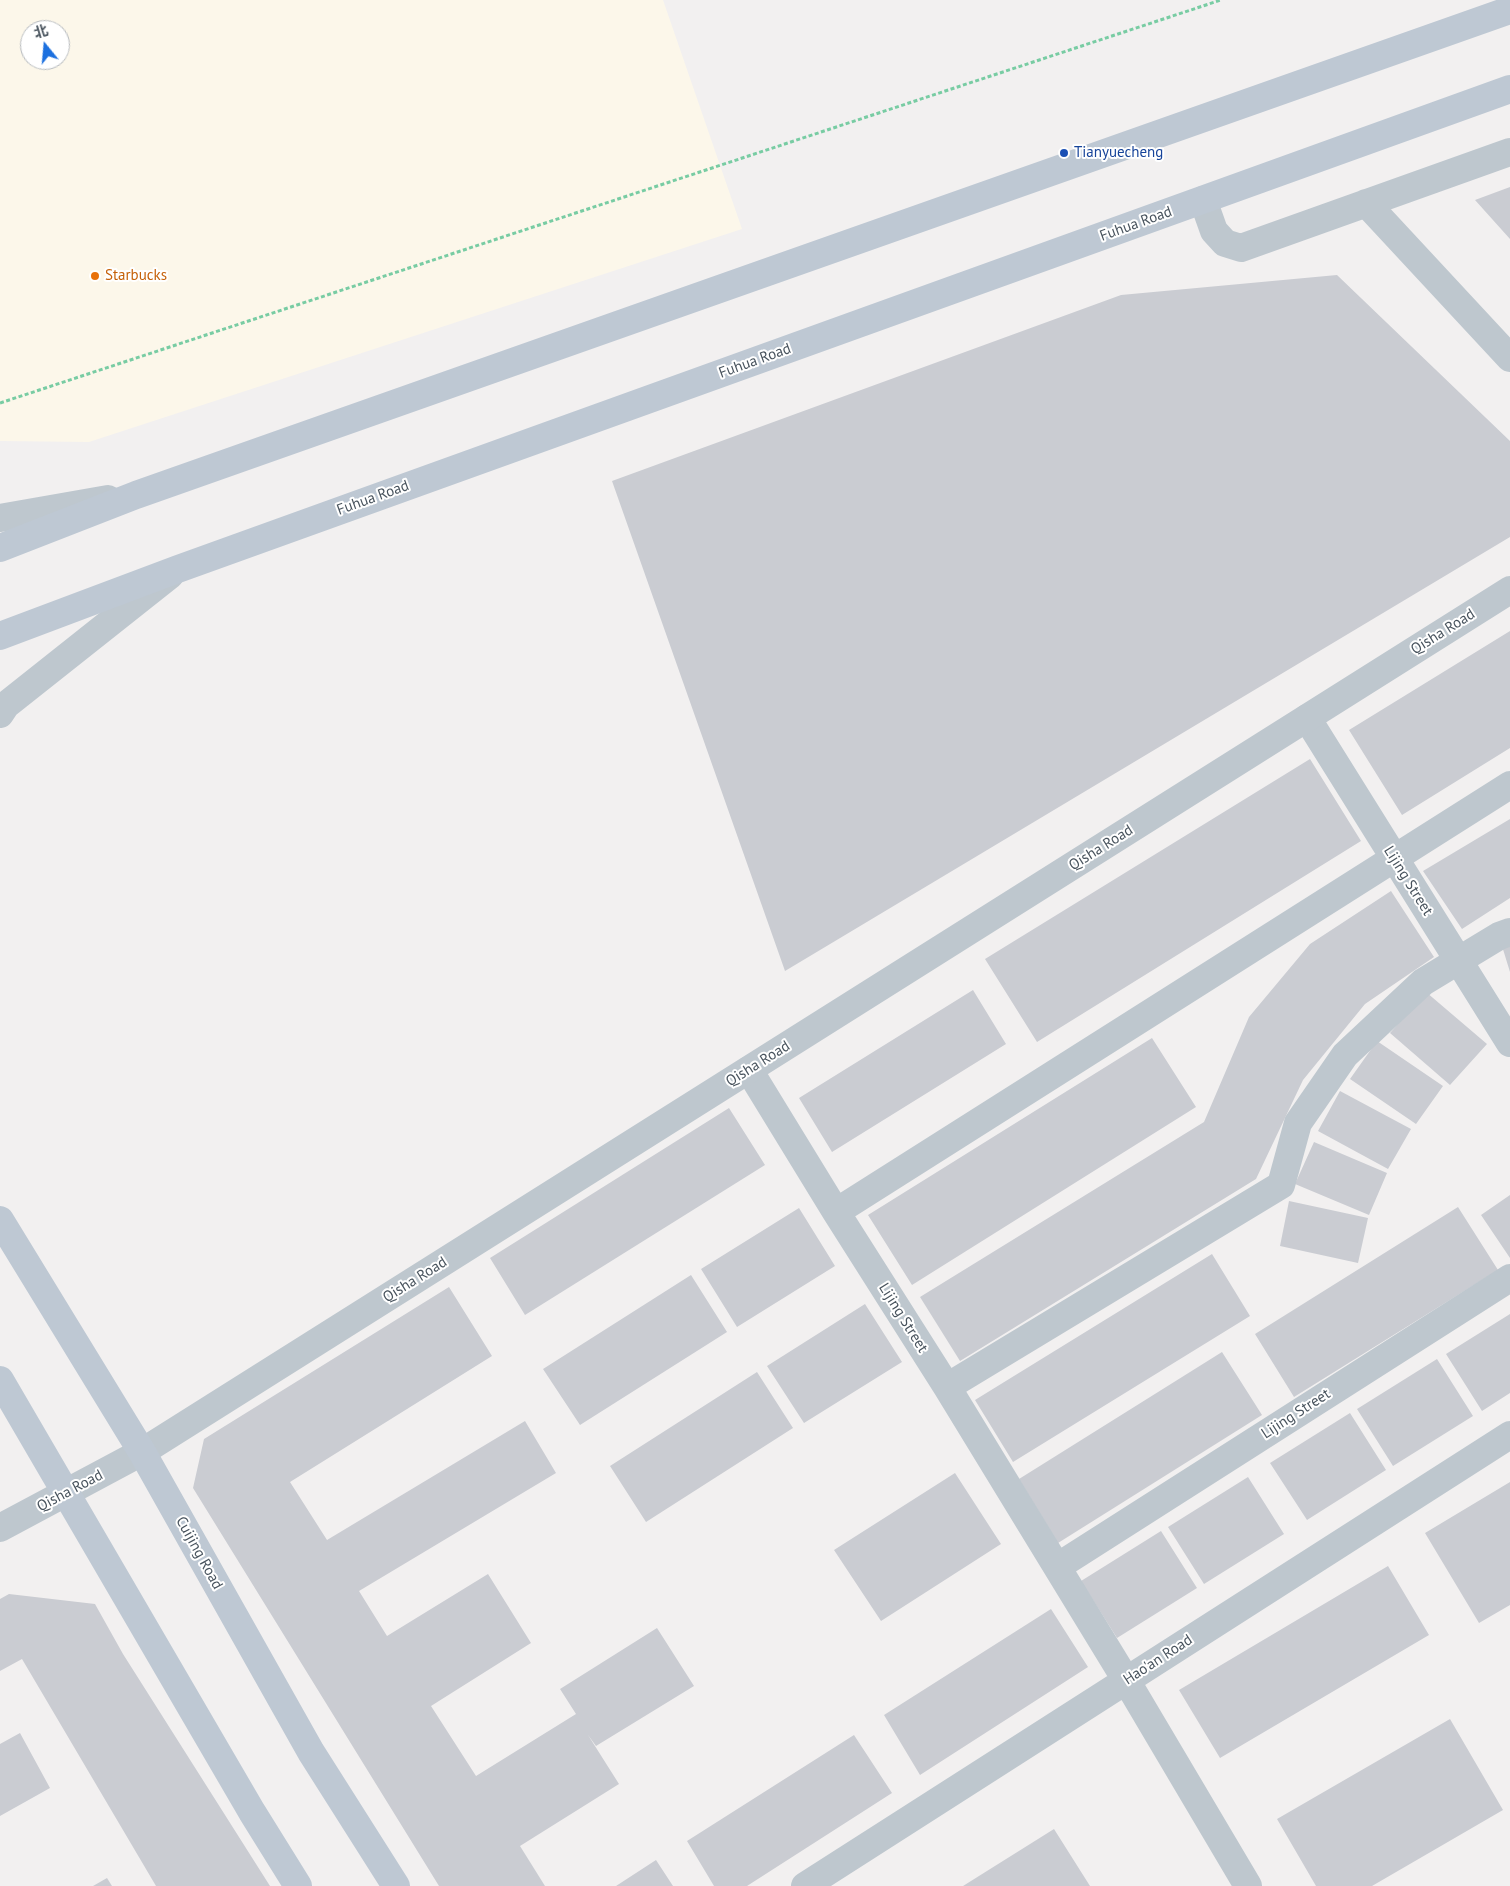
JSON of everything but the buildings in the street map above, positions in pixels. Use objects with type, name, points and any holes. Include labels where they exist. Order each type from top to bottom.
[{"type":"main road","points":[[0,548],[136,494],[1510,10]]},
{"type":"main road","name":"Fuhua Road","points":[[0,636],[178,569],[1510,89]]},
{"type":"main road","name":"Cuijing Road","points":[[0,1220],[142,1452],[311,1752],[396,1886]]},
{"type":"main road","points":[[0,1380],[252,1812],[298,1886]]},
{"type":"street","points":[[1203,200],[1214,231],[1225,243],[1242,248],[1510,152]]},
{"type":"street","points":[[1366,203],[1510,358]]},
{"type":"street","points":[[0,518],[136,494]]},
{"type":"street","points":[[0,714],[6,705],[178,569]]},
{"type":"street","name":"Qisha Road","points":[[0,1528],[142,1452],[1510,590]]},
{"type":"street","name":"Lijing Street","points":[[1307,718],[1510,1043]]},
{"type":"street","points":[[836,1212],[1510,786]]},
{"type":"street","points":[[947,1386],[1281,1185],[1298,1124],[1345,1055],[1423,982],[1499,936],[1510,932]]},
{"type":"street","name":"Lijing Street","points":[[749,1070],[836,1212],[947,1386],[1126,1680],[1248,1886]]},
{"type":"street","name":"Lijing Street","points":[[1057,1568],[1510,1278]]},
{"type":"street","name":"Hao'an Road","points":[[805,1886],[1510,1435]]},
{"type":"path","points":[[0,402],[1221,0]]},
{"type":"shaded area","points":[[0,0],[663,0],[742,229],[89,442],[0,441]]},
{"type":"place","name":"Tianyuecheng","points":[[1064,153]]},
{"type":"place","name":"Starbucks","points":[[95,276]]}]
